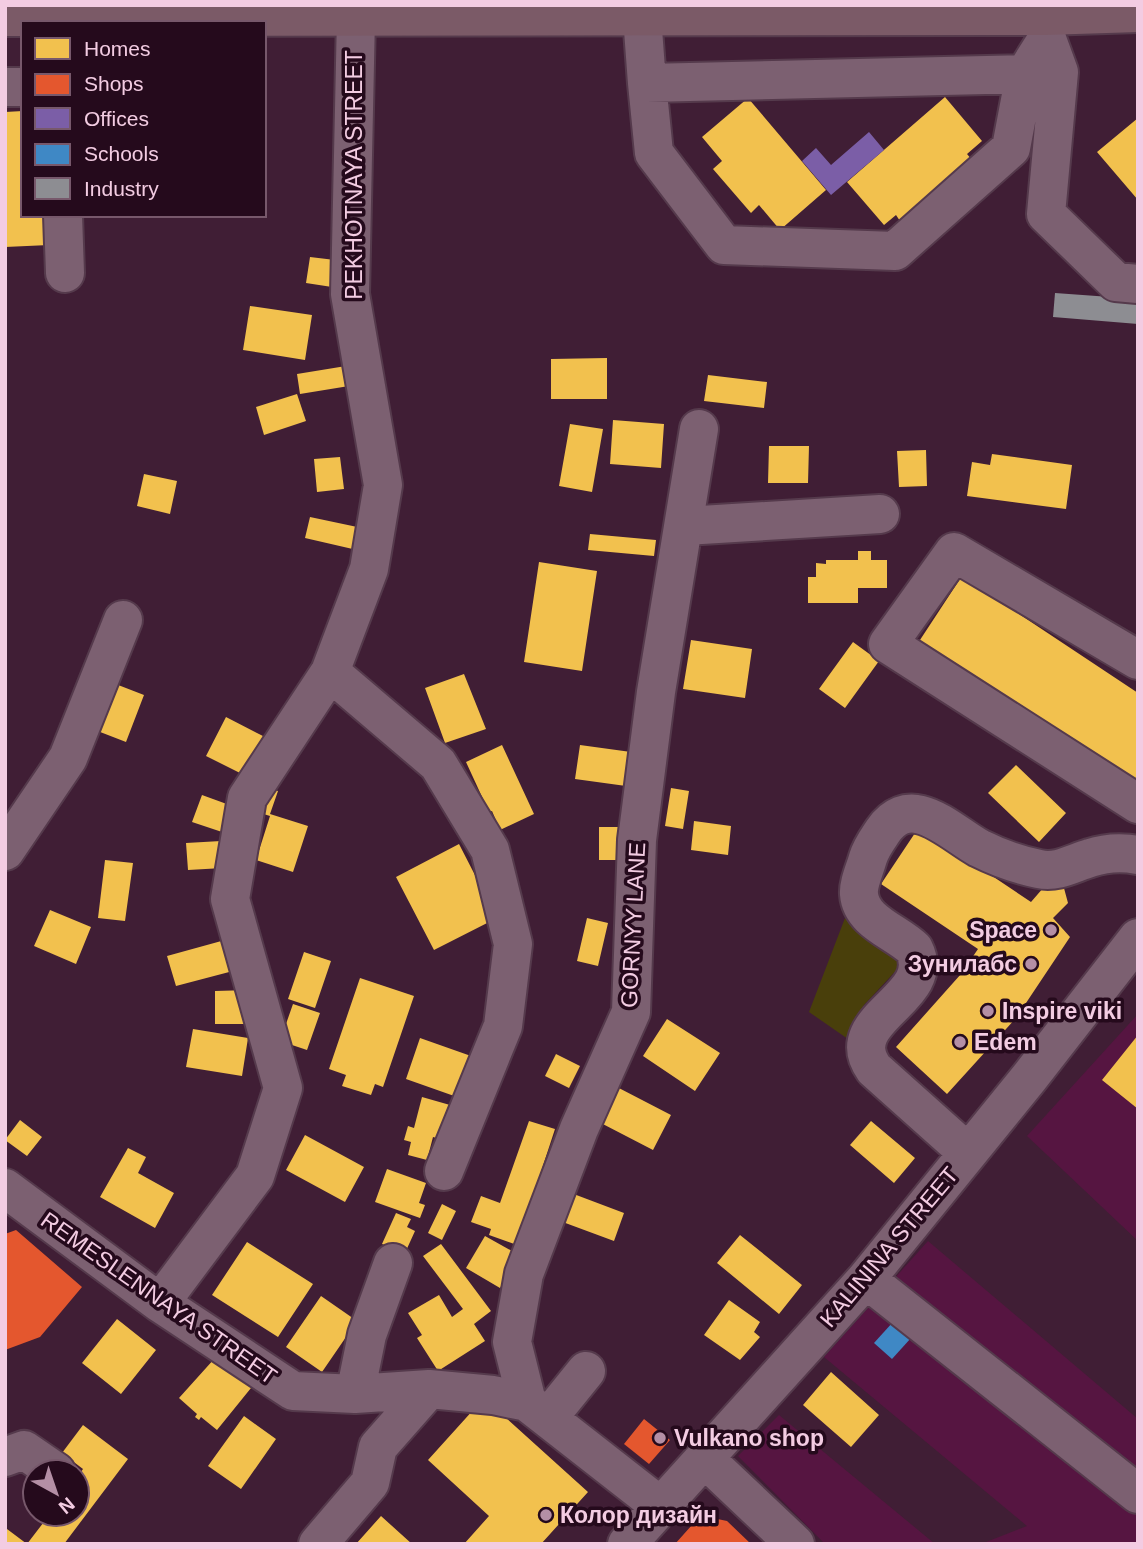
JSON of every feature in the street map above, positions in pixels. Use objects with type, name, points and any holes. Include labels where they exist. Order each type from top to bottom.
[{"type":"main road","points":[[5,17],[57,20],[196,20],[333,13],[620,12],[1046,28],[1138,13]]},
{"type":"street","points":[[620,12],[647,83],[654,153],[724,245],[895,251],[1011,148],[1025,74],[1046,28]]},
{"type":"street","name":"PEKHOTNAYA STREET","points":[[160,1303],[255,1176],[283,1088],[230,899],[247,798],[330,672],[369,569],[383,485],[350,294],[333,13]]},
{"type":"street","points":[[1046,28],[1059,72],[1046,214],[1116,282],[1138,284]]},
{"type":"street","points":[[647,83],[1025,74]]},
{"type":"street","points":[[63,217],[65,273]]},
{"type":"street","name":"GORNYY LANE","points":[[537,1410],[512,1342],[524,1274],[579,1129],[631,1012],[637,840],[656,692],[699,429]]},
{"type":"street","points":[[685,526],[880,514]]},
{"type":"street","points":[[1138,660],[954,552],[888,644],[1138,804]]},
{"type":"street","points":[[5,851],[68,758],[123,620]]},
{"type":"street","points":[[330,672],[438,764],[490,850],[513,944],[503,1026],[444,1171]]},
{"type":"street","points":[[968,1153],[874,1069],[869,1059],[867,1042],[872,1029],[914,982],[919,970],[914,949],[876,922],[862,905],[859,892],[872,847],[889,822],[908,813],[934,819],[982,849],[1040,869],[1062,869],[1109,854],[1138,855]]},
{"type":"street","name":"KALININA STREET","points":[[627,1544],[866,1279],[1132,957]]},
{"type":"street","name":"REMESLENNAYA STREET","points":[[10,1197],[160,1303],[293,1391],[355,1394],[429,1389],[493,1395],[537,1410],[660,1506]]},
{"type":"street","points":[[355,1394],[367,1335],[393,1263]]},
{"type":"street","points":[[866,1279],[1138,1494]]},
{"type":"street","points":[[537,1410],[586,1371]]},
{"type":"street","points":[[317,1544],[370,1483],[378,1447],[429,1389]]},
{"type":"street","points":[[5,1457],[24,1450],[36,1458]]},
{"type":"street","points":[[704,1458],[795,1544]]},
{"type":"shaded area","points":[[845,918],[899,954],[904,962],[864,1005],[848,1039],[809,1012]]},
{"type":"shaded area","points":[[1138,1014],[1138,1241],[1027,1136]]},
{"type":"shaded area","points":[[928,1241],[1138,1419],[1138,1544],[981,1544],[1027,1526],[824,1357]]},
{"type":"shaded area","points":[[779,1415],[935,1544],[825,1544],[738,1456]]},
{"type":"building: Homes","points":[[945,97],[982,141],[967,154],[972,160],[900,221],[896,215],[884,225],[847,182]]},
{"type":"building: Homes","points":[[748,98],[826,190],[780,230],[759,205],[751,213],[713,169],[722,161],[702,137]]},
{"type":"building: Homes","points":[[21,111],[21,217],[48,217],[49,245],[5,247],[5,112]]},
{"type":"building: Homes","points":[[1138,118],[1138,200],[1097,152]]},
{"type":"building: Homes","points":[[310,257],[335,260],[332,287],[306,283]]},
{"type":"building: Homes","points":[[250,306],[312,315],[305,360],[243,350]]},
{"type":"building: Homes","points":[[607,358],[607,399],[551,399],[551,359]]},
{"type":"building: Homes","points":[[346,366],[349,386],[300,394],[297,374]]},
{"type":"building: Homes","points":[[708,375],[767,382],[764,408],[704,401]]},
{"type":"building: Homes","points":[[297,394],[306,421],[264,435],[256,407]]},
{"type":"building: Homes","points":[[613,420],[664,424],[661,468],[610,464]]},
{"type":"building: Homes","points":[[570,424],[603,429],[592,492],[559,486]]},
{"type":"building: Homes","points":[[769,446],[809,446],[808,483],[768,483]]},
{"type":"building: Homes","points":[[926,450],[927,486],[899,487],[897,451]]},
{"type":"building: Homes","points":[[992,454],[1072,465],[1066,509],[967,496],[972,462],[990,465]]},
{"type":"building: Homes","points":[[340,457],[344,489],[317,492],[314,459]]},
{"type":"building: Homes","points":[[144,474],[177,481],[170,514],[137,506]]},
{"type":"building: Homes","points":[[310,517],[362,528],[357,550],[305,538]]},
{"type":"building: Homes","points":[[590,534],[656,540],[654,556],[588,550]]},
{"type":"building: Homes","points":[[858,551],[871,551],[871,560],[887,560],[887,588],[858,588],[858,603],[808,603],[808,577],[816,577],[816,563],[826,564],[826,560],[858,560]]},
{"type":"building: Homes","points":[[539,562],[597,571],[582,671],[524,662]]},
{"type":"building: Homes","points":[[962,576],[1138,693],[1138,788],[918,643]]},
{"type":"building: Homes","points":[[691,640],[752,649],[745,698],[683,689]]},
{"type":"building: Homes","points":[[853,642],[879,661],[845,708],[819,689]]},
{"type":"building: Homes","points":[[464,674],[486,729],[445,743],[425,688]]},
{"type":"building: Homes","points":[[113,683],[144,695],[126,742],[95,730]]},
{"type":"building: Homes","points":[[226,717],[263,736],[244,775],[206,756]]},
{"type":"building: Homes","points":[[502,745],[534,814],[500,830],[466,762]]},
{"type":"building: Homes","points":[[580,745],[631,752],[626,786],[575,779]]},
{"type":"building: Homes","points":[[1016,765],[1066,813],[1039,842],[988,793]]},
{"type":"building: Homes","points":[[262,786],[278,791],[270,814],[308,826],[293,872],[256,860],[270,816],[254,811]]},
{"type":"building: Homes","points":[[671,788],[689,791],[683,829],[665,826]]},
{"type":"building: Homes","points":[[202,795],[235,807],[225,833],[192,822]]},
{"type":"building: Homes","points":[[694,821],[731,826],[728,855],[691,850]]},
{"type":"building: Homes","points":[[599,827],[624,827],[624,860],[599,860]]},
{"type":"building: Homes","points":[[919,827],[1031,902],[1044,887],[1061,877],[1068,903],[1053,918],[1070,937],[1016,1018],[947,1094],[896,1047],[961,974],[978,949],[881,884]]},
{"type":"building: Homes","points":[[221,841],[223,868],[188,870],[186,843]]},
{"type":"building: Homes","points":[[459,844],[497,918],[434,950],[396,877]]},
{"type":"building: Homes","points":[[105,860],[133,863],[125,921],[98,918]]},
{"type":"building: Homes","points":[[50,910],[91,927],[76,964],[34,946]]},
{"type":"building: Homes","points":[[587,918],[608,923],[598,966],[577,961]]},
{"type":"building: Homes","points":[[225,940],[233,971],[176,986],[167,956]]},
{"type":"building: Homes","points":[[304,952],[331,961],[315,1008],[288,999]]},
{"type":"building: Homes","points":[[360,978],[414,996],[383,1087],[375,1084],[371,1095],[342,1086],[346,1075],[329,1069]]},
{"type":"building: Homes","points":[[250,990],[250,1024],[215,1024],[215,991]]},
{"type":"building: Homes","points":[[293,1004],[320,1013],[307,1050],[280,1041]]},
{"type":"building: Homes","points":[[667,1019],[720,1053],[695,1091],[643,1056]]},
{"type":"building: Homes","points":[[193,1029],[248,1038],[242,1076],[186,1067]]},
{"type":"building: Homes","points":[[1138,1035],[1138,1109],[1102,1080]]},
{"type":"building: Homes","points":[[420,1038],[471,1056],[457,1097],[406,1079]]},
{"type":"building: Homes","points":[[556,1054],[580,1066],[569,1088],[545,1076]]},
{"type":"building: Homes","points":[[615,1086],[671,1115],[653,1150],[597,1121]]},
{"type":"building: Homes","points":[[422,1097],[450,1105],[444,1120],[450,1142],[433,1137],[427,1160],[408,1155],[411,1142],[404,1140],[408,1126],[414,1128]]},
{"type":"building: Homes","points":[[20,1120],[42,1137],[27,1156],[5,1140]]},
{"type":"building: Homes","points":[[529,1121],[555,1129],[517,1245],[489,1235],[491,1229],[471,1222],[481,1196],[500,1203]]},
{"type":"building: Homes","points":[[871,1121],[915,1158],[894,1183],[850,1145]]},
{"type":"building: Homes","points":[[305,1135],[364,1167],[345,1202],[286,1170]]},
{"type":"building: Homes","points":[[128,1148],[146,1157],[138,1173],[174,1193],[155,1228],[100,1197]]},
{"type":"building: Homes","points":[[387,1169],[426,1183],[419,1203],[425,1205],[420,1218],[375,1202]]},
{"type":"building: Homes","points":[[571,1193],[624,1213],[614,1241],[560,1221]]},
{"type":"building: Homes","points":[[442,1204],[456,1211],[442,1240],[428,1233]]},
{"type":"building: Homes","points":[[396,1213],[411,1219],[407,1227],[415,1231],[405,1253],[382,1244]]},
{"type":"building: Homes","points":[[740,1235],[802,1285],[779,1314],[717,1263]]},
{"type":"building: Homes","points":[[485,1236],[519,1255],[500,1288],[466,1268]]},
{"type":"building: Homes","points":[[247,1242],[313,1284],[278,1337],[212,1295]]},
{"type":"building: Homes","points":[[441,1244],[491,1311],[474,1324],[485,1341],[438,1371],[417,1338],[422,1335],[408,1313],[439,1295],[452,1317],[463,1309],[423,1256]]},
{"type":"building: Homes","points":[[321,1296],[357,1321],[322,1372],[286,1347]]},
{"type":"building: Homes","points":[[729,1300],[760,1322],[754,1332],[760,1337],[740,1360],[704,1335]]},
{"type":"building: Homes","points":[[117,1319],[156,1350],[121,1394],[82,1363]]},
{"type":"building: Homes","points":[[215,1358],[251,1388],[217,1430],[201,1417],[199,1420],[195,1417],[197,1414],[179,1398]]},
{"type":"building: Homes","points":[[831,1372],[879,1415],[851,1447],[803,1405]]},
{"type":"building: Homes","points":[[484,1398],[588,1492],[541,1544],[464,1544],[489,1516],[428,1460]]},
{"type":"building: Homes","points":[[244,1416],[276,1439],[241,1489],[208,1466]]},
{"type":"building: Homes","points":[[83,1425],[128,1459],[91,1508],[91,1458],[69,1458],[62,1453]]},
{"type":"building: Homes","points":[[381,1516],[412,1544],[356,1544]]},
{"type":"building: Homes","points":[[39,1528],[76,1528],[64,1544],[27,1544]]},
{"type":"building: Homes","points":[[7,1529],[27,1544],[5,1544]]},
{"type":"building: Shops","points":[[16,1230],[82,1287],[40,1337],[5,1350],[5,1234]]},
{"type":"building: Shops","points":[[644,1419],[670,1440],[649,1464],[624,1444]]},
{"type":"building: Shops","points":[[708,1517],[727,1521],[751,1544],[675,1544],[692,1525]]},
{"type":"building: Offices","points":[[869,132],[884,150],[831,195],[802,161],[816,148],[831,165]]},
{"type":"building: Schools","points":[[893,1322],[911,1338],[892,1359],[874,1343]]},
{"type":"building: Industry","points":[[1055,293],[1138,299],[1138,324],[1053,317]]},
{"type":"place","name":"Space","points":[[1051,930]]},
{"type":"place","name":"Зунилабс","points":[[1031,964]]},
{"type":"place","name":"Inspire viki","points":[[988,1011]]},
{"type":"place","name":"Edem","points":[[960,1042]]},
{"type":"place","name":"Vulkano shop","points":[[660,1438]]},
{"type":"place","name":"Колор дизайн","points":[[546,1515]]}]
